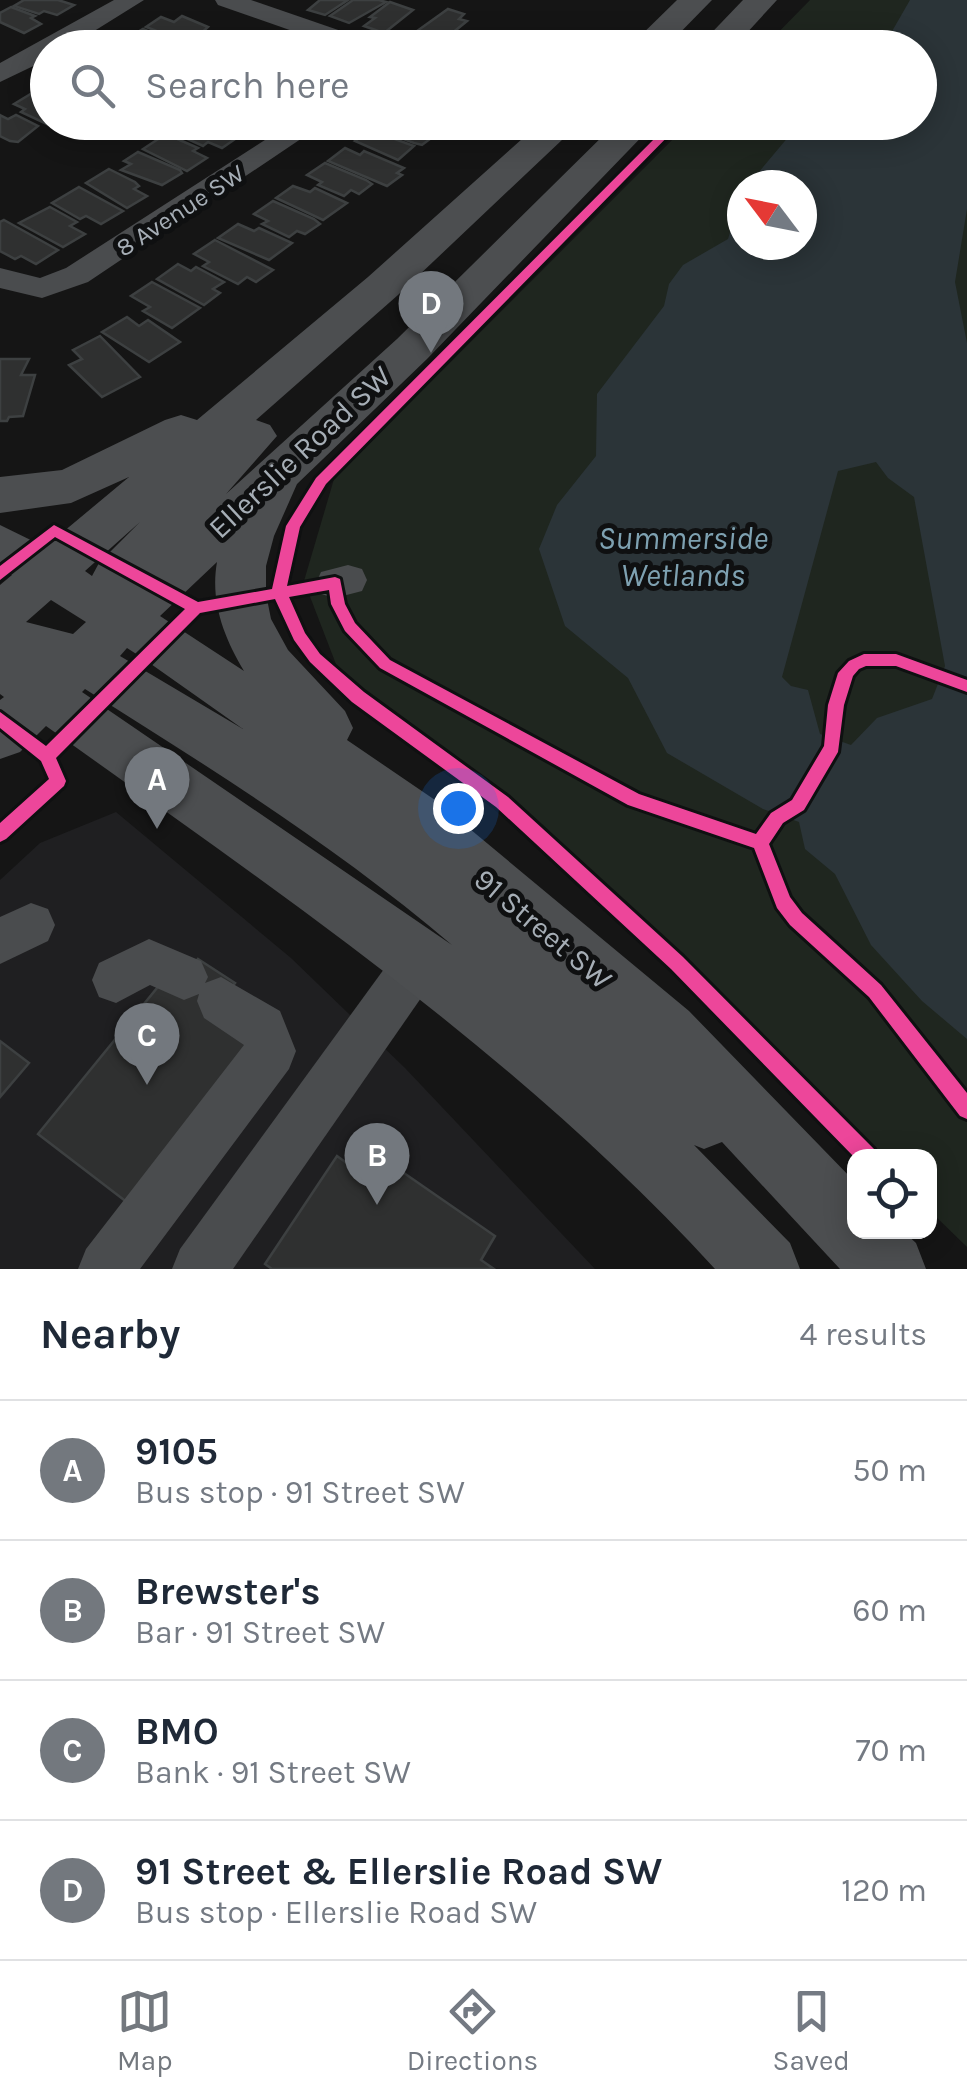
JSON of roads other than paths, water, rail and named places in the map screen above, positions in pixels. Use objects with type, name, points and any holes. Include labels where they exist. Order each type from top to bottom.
[{"type":"main road","points":[[664,30],[696,0]]},
{"type":"main road","points":[[732,30],[761,0]]},
{"type":"main road","points":[[543,140],[383,286],[13,604],[40,644],[293,789],[414,875],[890,1269]]},
{"type":"main road","name":"Ellerslie Road SW","points":[[61,656],[288,463],[412,349],[620,140]]},
{"type":"main road","points":[[0,495],[52,492],[71,486],[180,432],[523,158]]},
{"type":"main road","points":[[61,656],[523,158]]},
{"type":"main road","points":[[288,463],[248,538],[242,579],[244,619],[258,652],[284,686],[414,818]]},
{"type":"main road","name":"91 Street SW","points":[[0,544],[13,604],[61,656],[350,904],[527,1041],[669,1170],[764,1269]]},
{"type":"main road","name":"91 Street SW","points":[[61,656],[255,707],[414,818],[666,1034],[890,1269]]},
{"type":"street","points":[[80,30],[132,0]]},
{"type":"street","points":[[228,0],[315,30]]},
{"type":"street","points":[[0,74],[30,58]]},
{"type":"street","name":"8 Avenue SW","points":[[0,278],[42,288],[93,266],[286,140]]},
{"type":"street","points":[[106,1269],[271,1051],[262,1028],[157,960],[146,960],[116,980]]},
{"type":"street","points":[[200,1269],[420,960]]},
{"type":"water","name":"Summerside Wetlands","points":[[910,0],[967,0],[967,209],[955,282],[967,343],[967,1039],[922,1001],[871,945],[835,874],[805,849],[799,822],[763,809],[667,753],[628,678],[565,626],[539,549],[557,505],[596,456],[597,394],[664,306],[669,284],[683,265],[727,240],[727,260],[817,260],[817,170],[761,170],[786,140],[937,140],[937,30],[893,30]],"holes":[[[876,462],[888,478],[914,497],[945,666],[932,699],[877,718],[851,745],[820,734],[808,690],[791,686],[782,677],[838,471]]]},
{"type":"place","name":"91 Street & Ellerslie Road SW","points":[[431,353]]},
{"type":"place","name":"9105","points":[[157,829]]},
{"type":"place","name":"BMO","points":[[147,1085]]},
{"type":"place","name":"Brewster's","points":[[377,1205]]}]
